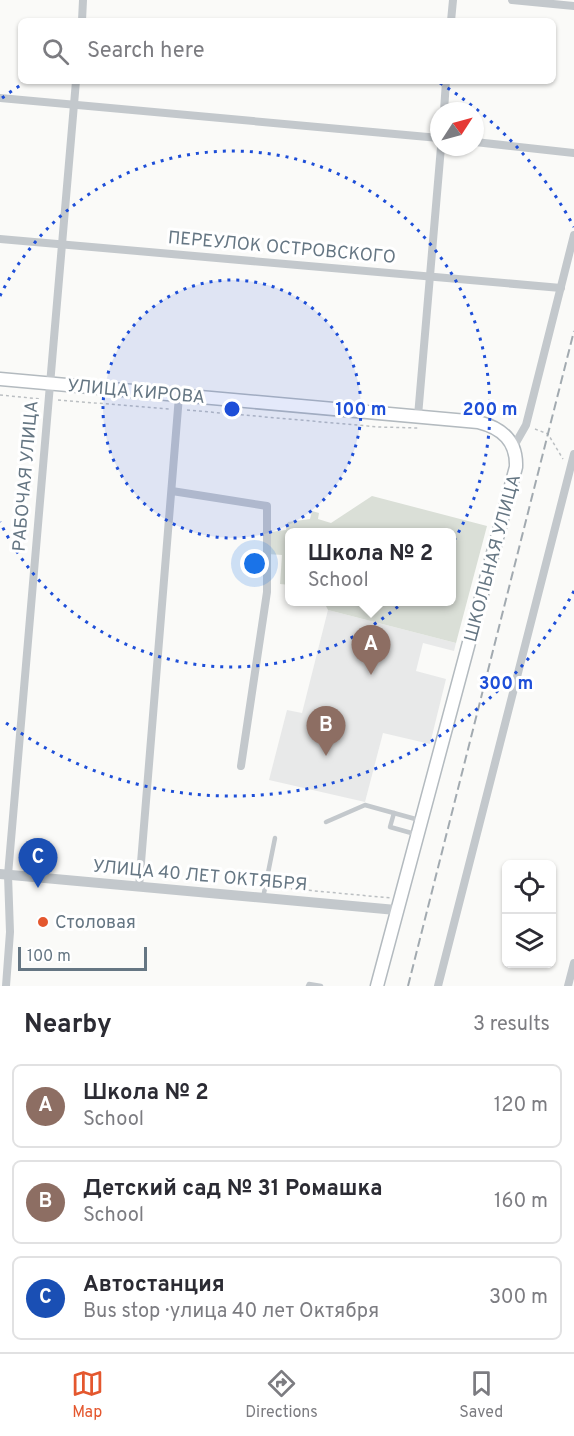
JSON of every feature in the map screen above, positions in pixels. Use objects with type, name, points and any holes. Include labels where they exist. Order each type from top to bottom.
[{"type":"main road","name":"УЛИЦА КИРОВА","points":[[0,379],[420,422],[491,425],[500,430],[514,446]]},
{"type":"main road","name":"ШКОЛЬНАЯ УЛИЦА","points":[[377,986],[516,467],[514,446]]},
{"type":"street","points":[[81,18],[83,0]]},
{"type":"street","points":[[451,18],[453,0]]},
{"type":"street","points":[[512,0],[574,6]]},
{"type":"street","name":"РАБОЧАЯ УЛИЦА","points":[[6,986],[10,932],[4,874],[76,84]]},
{"type":"street","points":[[445,102],[446,84]]},
{"type":"street","points":[[0,98],[430,137]]},
{"type":"street","points":[[484,143],[574,153]]},
{"type":"street","points":[[420,422],[429,277],[440,156]]},
{"type":"street","name":"ШКОЛЬНАЯ УЛИЦА","points":[[514,446],[525,425],[574,235]]},
{"type":"street","name":"ПЕРЕУЛОК ОСТРОВСКОГО","points":[[0,239],[561,288]]},
{"type":"street","points":[[139,887],[179,396]]},
{"type":"street","points":[[438,986],[572,470],[574,454]]},
{"type":"street","points":[[172,491],[267,506],[267,592],[241,766]]},
{"type":"street","name":"УЛИЦА 40 ЛЕТ ОКТЯБРЯ","points":[[4,874],[139,887],[264,892],[396,910]]},
{"type":"street","points":[[568,986],[574,963]]},
{"type":"lane","points":[[326,822],[365,806],[422,821]]},
{"type":"lane","points":[[394,813],[390,827],[418,835]]},
{"type":"lane","points":[[264,892],[275,838]]},
{"type":"lane","points":[[308,986],[309,984],[321,986]]},
{"type":"path","points":[[0,395],[379,427],[420,422]]},
{"type":"path","points":[[525,425],[548,434],[572,470]]},
{"type":"path","points":[[219,884],[264,892],[391,898]]},
{"type":"shaded area","points":[[372,496],[487,526],[456,643],[328,610],[326,606],[456,606],[456,528],[286,528],[288,522],[310,519],[312,511],[319,513],[318,519],[331,523]]},
{"type":"shaded area","points":[[285,530],[285,584],[280,584],[282,555],[268,554],[270,532]]},
{"type":"shaded area","points":[[328,610],[456,643],[454,651],[423,643],[416,671],[446,679],[430,744],[383,733],[365,802],[269,780],[287,710],[302,713]]},
{"type":"railway","points":[[408,986],[574,331]]},
{"type":"place","name":"Школа № 2","points":[[371,675]]},
{"type":"place","name":"Детский сад № 31 Ромашка","points":[[326,756]]},
{"type":"place","name":"Автостанция","points":[[38,888]]},
{"type":"place","name":"Столовая","points":[[43,922]]}]
